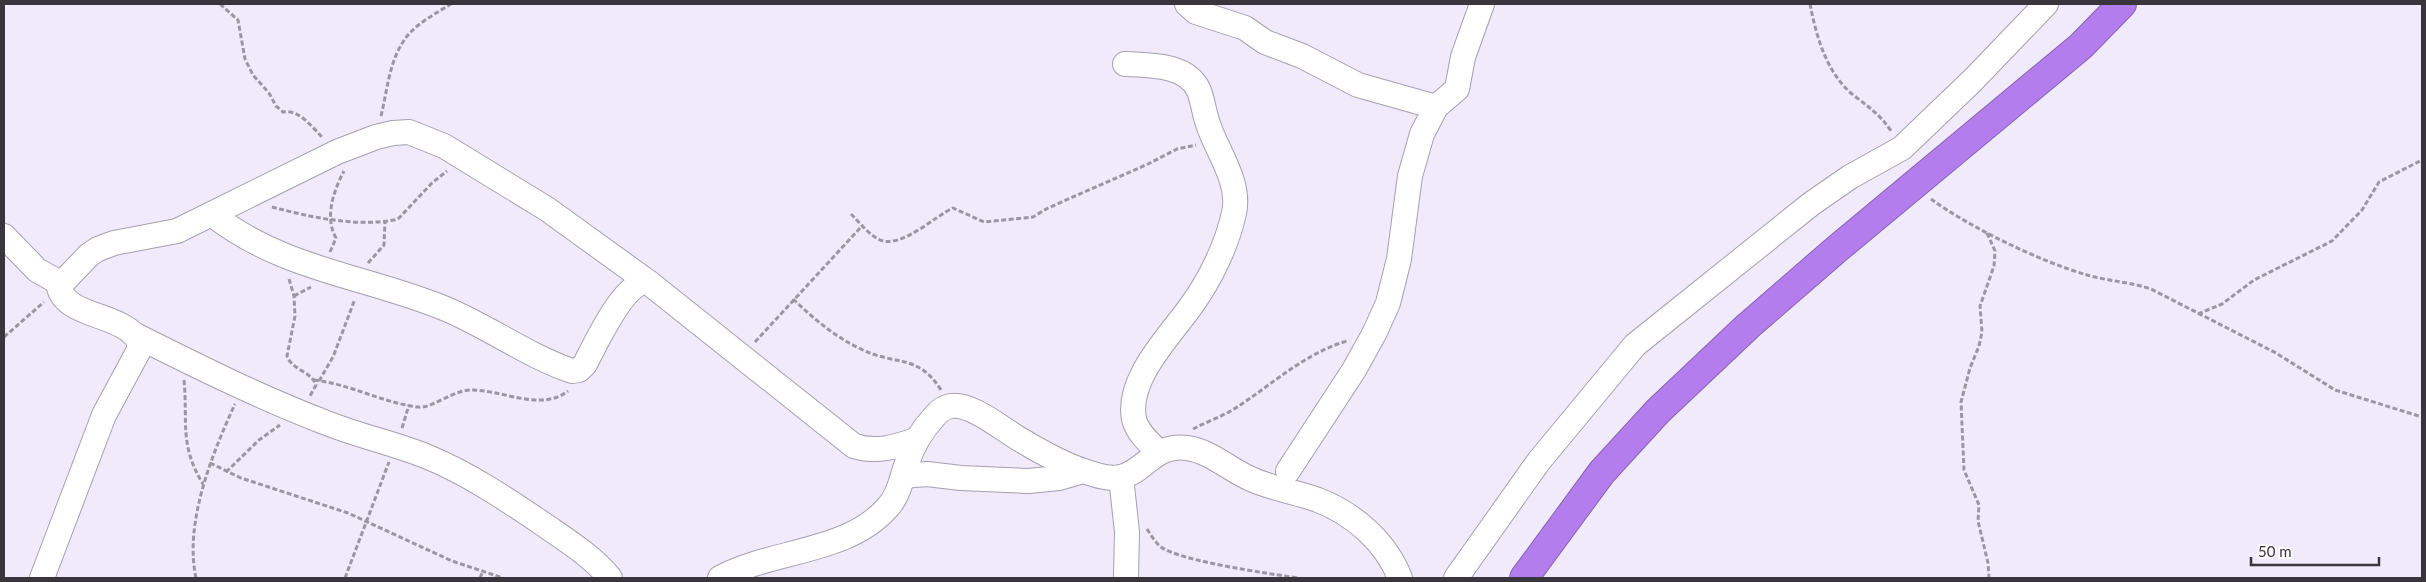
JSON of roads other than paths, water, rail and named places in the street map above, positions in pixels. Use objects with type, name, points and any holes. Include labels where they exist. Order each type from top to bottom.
[{"type":"highway","points":[[1524,578],[1602,472],[1658,411],[1748,326],[1912,186],[2081,46],[2122,4]]},
{"type":"street","points":[[1187,4],[1196,12],[1245,28],[1265,42],[1302,56],[1358,85],[1436,107]]},
{"type":"street","points":[[1298,494],[1291,484],[1288,471],[1325,417],[1375,332],[1388,303],[1397,268],[1410,176],[1416,151],[1422,134],[1436,107],[1457,89],[1463,58],[1482,4]]},
{"type":"street","points":[[1456,578],[1539,461],[1635,345],[1811,204],[1850,177],[1902,148],[1973,80],[2046,4]]},
{"type":"street","points":[[1125,64],[1170,69],[1193,80],[1199,90],[1218,150],[1232,181],[1235,196],[1234,212],[1203,286],[1191,306],[1159,348],[1136,392],[1134,419],[1157,447]]},
{"type":"street","points":[[58,285],[88,255],[98,249],[114,243],[177,231],[344,150],[376,137],[409,132],[424,137],[466,159],[562,219],[659,289],[742,358],[854,446],[866,450],[882,450],[916,440]]},
{"type":"street","points":[[212,215],[232,230],[278,255],[362,280],[446,309],[572,371],[579,370],[585,364],[609,319],[626,296],[636,285],[648,282]]},
{"type":"street","points":[[4,236],[37,270],[58,285],[64,300],[73,306],[113,321],[135,335],[242,387],[295,410],[359,435],[396,445],[467,476],[515,505],[584,553],[610,578]]},
{"type":"street","points":[[42,578],[104,415],[139,350],[139,342],[135,335]]},
{"type":"street","points":[[720,578],[758,561],[833,541],[851,534],[872,522],[887,509],[897,495],[916,440],[938,412],[949,406],[960,406],[974,411],[1039,450],[1083,471],[1109,478],[1128,473],[1157,447],[1187,448],[1204,453],[1273,488],[1319,501],[1365,529],[1382,545],[1395,565],[1400,578]]},
{"type":"street","points":[[1226,465],[1269,472],[1288,471]]},
{"type":"street","points":[[902,476],[927,474],[961,478],[1029,481],[1059,478],[1083,471]]},
{"type":"street","points":[[1126,578],[1127,532],[1125,500],[1128,473]]}]
